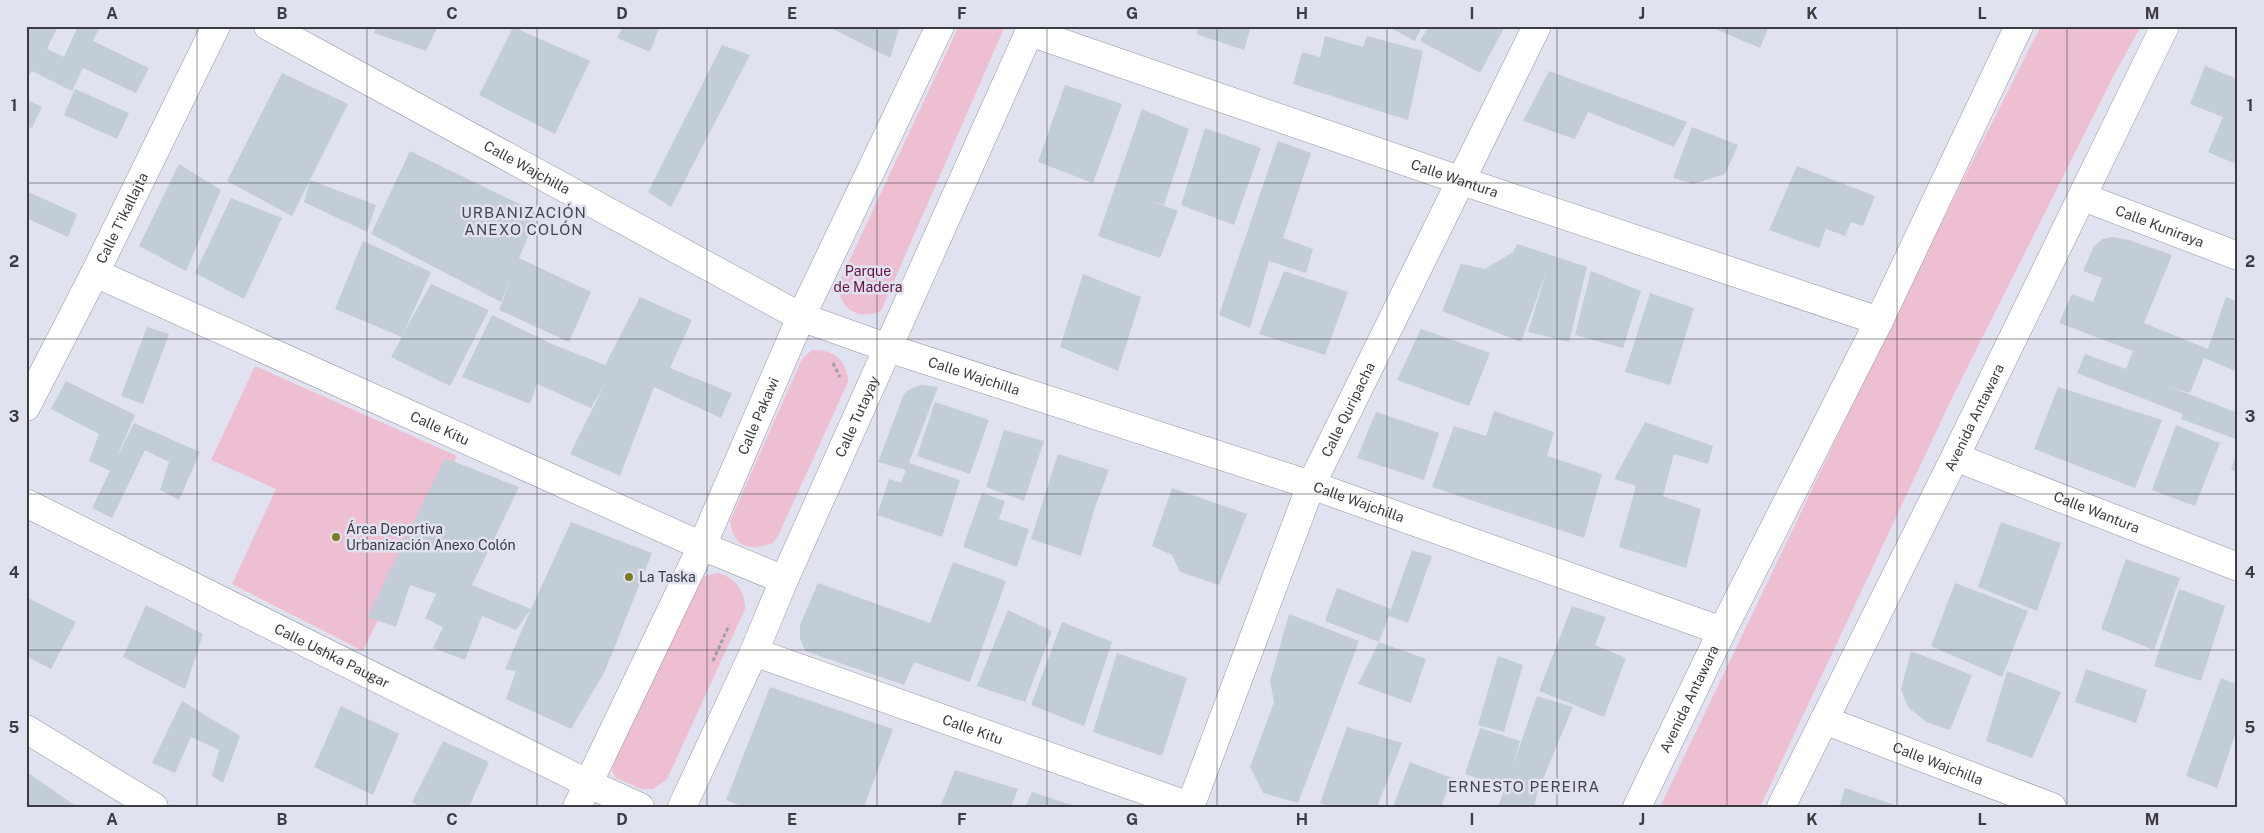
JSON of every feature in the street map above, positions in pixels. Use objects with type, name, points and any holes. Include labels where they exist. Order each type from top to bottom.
[{"type":"street","name":"Calle T'ikallajta","points":[[26,407],[95,273],[216,26]]},
{"type":"street","name":"Calle Wajchilla","points":[[268,26],[801,317],[888,348],[1311,485],[1722,631]]},
{"type":"street","name":"Calle Pakawi","points":[[583,796],[702,546],[801,317],[940,26]]},
{"type":"street","name":"Calle Quripacha","points":[[1191,807],[1311,485],[1537,26]]},
{"type":"street","name":"Avenida Antawara","points":[[1637,807],[1722,631],[1879,322],[2020,26]]},
{"type":"street","name":"Avenida Antawara","points":[[1781,807],[2083,197],[2165,26]]},
{"type":"street","name":"Calle Wantura","points":[[1031,29],[1462,181],[1879,322]]},
{"type":"street","name":"Calle Tutayay","points":[[682,807],[754,652],[784,580],[1031,29]]},
{"type":"street","name":"Calle Kuniraya","points":[[2083,197],[2238,256]]},
{"type":"street","name":"Calle Kitu","points":[[95,273],[702,546],[784,580]]},
{"type":"street","name":"Calle Wantura","points":[[1955,457],[2238,568]]},
{"type":"street","name":"Calle Ushka Paugar","points":[[26,503],[583,796],[640,807]]},
{"type":"street","name":"Calle Kitu","points":[[754,652],[1191,807]]},
{"type":"street","name":"Calle Wajchilla","points":[[1824,720],[2052,807]]},
{"type":"street","points":[[26,729],[154,807]]},
{"type":"path","points":[[830,360],[840,373],[841,382]]},
{"type":"path","points":[[710,667],[730,623]]},
{"type":"green space","name":"Parque de Madera","points":[[959,26],[1005,26],[881,311],[865,315],[852,311],[842,301],[838,285]]},
{"type":"green space","points":[[2041,26],[2141,26],[2113,77],[1952,398],[1760,807],[1660,807],[1905,295]]},
{"type":"green space","points":[[812,350],[826,351],[838,357],[845,368],[848,382],[779,534],[773,543],[765,546],[750,547],[739,542],[735,537],[730,521],[802,359]]},
{"type":"green space","name":"Área Deportiva Urbanización Anexo Colón","points":[[255,366],[457,456],[363,651],[232,584],[276,489],[211,460]]},
{"type":"green space","points":[[718,573],[730,578],[738,586],[745,602],[745,609],[667,779],[653,789],[642,789],[616,778],[612,771],[613,763],[696,581],[708,575]]},
{"type":"building","points":[[26,26],[58,26],[47,49],[64,57],[78,26],[100,26],[93,41],[149,68],[136,93],[83,68],[72,91],[32,71],[26,82]]},
{"type":"building","points":[[377,26],[438,26],[426,51],[374,33]]},
{"type":"building","points":[[623,26],[660,26],[650,52],[617,38]]},
{"type":"building","points":[[827,26],[900,26],[890,58]]},
{"type":"building","points":[[1199,26],[1251,26],[1244,50],[1196,34]]},
{"type":"building","points":[[1387,26],[1422,26],[1415,41]]},
{"type":"building","points":[[1429,26],[1505,26],[1480,73],[1420,41]]},
{"type":"building","points":[[1708,26],[1769,26],[1760,48]]},
{"type":"building","points":[[513,27],[590,61],[555,134],[479,95]]},
{"type":"building","points":[[1325,36],[1363,47],[1367,36],[1423,51],[1408,120],[1293,84],[1302,52],[1320,57]]},
{"type":"building","points":[[722,45],[750,55],[671,207],[648,192]]},
{"type":"building","points":[[2205,66],[2238,79],[2238,165],[2208,152],[2223,117],[2190,104]]},
{"type":"building","points":[[1549,71],[1687,122],[1674,147],[1588,112],[1575,139],[1523,121]]},
{"type":"building","points":[[282,73],[348,104],[292,216],[227,181]]},
{"type":"building","points":[[1065,85],[1122,104],[1093,183],[1038,162]]},
{"type":"building","points":[[75,89],[129,113],[117,139],[64,115]]},
{"type":"building","points":[[26,99],[42,107],[32,128],[26,126]]},
{"type":"building","points":[[1142,109],[1189,129],[1164,205],[1148,200],[1178,211],[1160,258],[1098,236]]},
{"type":"building","points":[[1692,127],[1738,145],[1725,174],[1693,184],[1673,178]]},
{"type":"building","points":[[1205,128],[1261,148],[1234,225],[1181,205]]},
{"type":"building","points":[[1278,141],[1311,153],[1283,238],[1313,249],[1306,273],[1269,261],[1250,328],[1219,315]]},
{"type":"building","points":[[410,151],[538,213],[519,258],[591,292],[569,342],[499,310],[512,276],[501,302],[371,234]]},
{"type":"building","points":[[179,164],[221,190],[186,271],[139,246]]},
{"type":"building","points":[[1797,166],[1875,196],[1863,226],[1851,222],[1845,236],[1826,229],[1819,248],[1769,230]]},
{"type":"building","points":[[310,180],[376,205],[367,232],[304,202]]},
{"type":"building","points":[[26,191],[77,214],[68,237],[26,218]]},
{"type":"building","points":[[231,198],[282,218],[244,299],[195,273]]},
{"type":"building","points":[[2113,237],[2129,240],[2172,255],[2144,323],[2208,349],[2226,297],[2238,302],[2238,372],[2204,358],[2190,393],[2168,386],[2238,413],[2238,440],[2181,419],[2183,414],[2077,373],[2085,354],[2126,369],[2133,351],[2059,323],[2072,294],[2093,302],[2102,278],[2083,271],[2094,246],[2103,239]]},
{"type":"building","points":[[363,241],[431,272],[403,334],[431,284],[489,310],[450,386],[391,357],[402,337],[335,309]]},
{"type":"building","points":[[1517,244],[1587,267],[1569,342],[1528,332],[1547,270],[1521,342],[1442,311],[1461,264],[1485,269],[1513,252]]},
{"type":"building","points":[[1284,271],[1348,292],[1325,355],[1259,334]]},
{"type":"building","points":[[1591,271],[1641,291],[1623,348],[1575,335]]},
{"type":"building","points":[[1083,274],[1141,297],[1118,371],[1060,347]]},
{"type":"building","points":[[1650,293],[1694,308],[1670,385],[1625,372]]},
{"type":"building","points":[[640,297],[692,320],[670,368],[732,393],[721,418],[654,387],[620,476],[570,454],[606,382],[591,408],[537,384],[530,404],[462,377],[492,315],[552,344],[605,365]]},
{"type":"building","points":[[147,327],[169,334],[143,404],[121,396]]},
{"type":"building","points":[[1421,329],[1490,353],[1469,406],[1397,380]]},
{"type":"building","points":[[66,381],[135,415],[115,461],[134,423],[200,452],[179,500],[160,490],[169,462],[145,450],[112,518],[92,508],[110,471],[89,461],[99,434],[51,409]]},
{"type":"building","points":[[921,385],[938,387],[909,463],[960,480],[942,537],[877,515],[889,479],[901,483],[906,470],[878,462],[904,394],[908,390]]},
{"type":"building","points":[[2058,387],[2162,420],[2135,488],[2034,449]]},
{"type":"building","points":[[935,402],[989,420],[970,474],[917,456]]},
{"type":"building","points":[[1494,411],[1554,432],[1547,456],[1602,474],[1584,538],[1432,487],[1454,426],[1486,436]]},
{"type":"building","points":[[1376,412],[1439,433],[1424,480],[1357,458]]},
{"type":"building","points":[[1645,422],[1713,446],[1708,464],[1674,454],[1663,496],[1701,509],[1686,568],[1619,547],[1636,486],[1614,479]]},
{"type":"building","points":[[2176,425],[2220,443],[2195,506],[2152,490]]},
{"type":"building","points":[[1004,430],[1044,441],[1024,501],[986,487]]},
{"type":"building","points":[[2238,450],[2238,472],[2231,470]]},
{"type":"building","points":[[1058,454],[1109,470],[1095,507],[1081,556],[1031,539]]},
{"type":"building","points":[[445,458],[519,487],[472,585],[531,609],[516,630],[482,616],[465,660],[433,648],[443,627],[425,618],[436,594],[410,585],[396,627],[367,617]]},
{"type":"building","points":[[1172,488],[1247,514],[1219,585],[1180,572],[1172,555],[1152,546]]},
{"type":"building","points":[[982,493],[1005,501],[999,519],[1029,529],[1017,567],[963,547]]},
{"type":"building","points":[[571,522],[652,553],[605,671],[571,729],[506,699],[516,671],[505,669]]},
{"type":"building","points":[[2001,522],[2061,543],[2037,611],[1978,587]]},
{"type":"building","points":[[1412,550],[1432,556],[1408,623],[1389,616],[1379,642],[1325,621],[1337,588],[1391,609]]},
{"type":"building","points":[[2126,559],[2180,578],[2154,650],[2101,629]]},
{"type":"building","points":[[953,562],[1006,581],[970,682],[914,662],[904,685],[805,651],[800,638],[800,625],[818,583],[930,623]]},
{"type":"building","points":[[1955,583],[2028,611],[2002,677],[1931,646]]},
{"type":"building","points":[[2179,589],[2225,606],[2201,681],[2154,666]]},
{"type":"building","points":[[26,597],[76,622],[51,669],[26,656]]},
{"type":"building","points":[[146,605],[203,634],[185,689],[123,657]]},
{"type":"building","points":[[1572,606],[1606,617],[1595,645],[1626,658],[1604,717],[1539,691]]},
{"type":"building","points":[[1008,610],[1052,631],[1025,702],[977,686]]},
{"type":"building","points":[[1289,614],[1359,641],[1298,803],[1263,793],[1250,767],[1274,702],[1270,681]]},
{"type":"building","points":[[1062,622],[1112,642],[1084,726],[1031,705]]},
{"type":"building","points":[[1379,642],[1426,659],[1411,703],[1358,684]]},
{"type":"building","points":[[1911,651],[1972,675],[1950,730],[1926,722],[1908,707],[1901,689]]},
{"type":"building","points":[[1117,653],[1187,678],[1162,756],[1093,732]]},
{"type":"building","points":[[1498,656],[1523,665],[1504,732],[1478,725]]},
{"type":"building","points":[[2086,669],[2147,690],[2136,723],[2075,702]]},
{"type":"building","points":[[2007,671],[2061,692],[2032,758],[1986,741]]},
{"type":"building","points":[[2221,678],[2238,685],[2238,726],[2217,788],[2186,776]]},
{"type":"building","points":[[770,687],[893,729],[864,807],[744,807],[726,800]]},
{"type":"building","points":[[1537,696],[1573,707],[1538,791],[1534,807],[1498,807],[1505,788],[1465,774],[1480,728],[1520,741],[1512,768]]},
{"type":"building","points":[[182,701],[240,736],[223,783],[212,776],[219,750],[191,737],[175,773],[152,763]]},
{"type":"building","points":[[341,706],[399,734],[373,795],[314,767]]},
{"type":"building","points":[[1347,727],[1402,743],[1377,807],[1332,807],[1320,803]]},
{"type":"building","points":[[443,741],[489,762],[469,807],[420,807],[412,802]]},
{"type":"building","points":[[1410,762],[1452,778],[1441,807],[1393,807]]},
{"type":"building","points":[[955,770],[1018,789],[1011,807],[940,807]]},
{"type":"building","points":[[27,772],[77,807],[26,807]]},
{"type":"building","points":[[1845,788],[1898,806],[1898,807],[1839,807]]},
{"type":"building","points":[[1032,792],[1075,806],[1075,807],[1025,807]]},
{"type":"place","name":"Área Deportiva Urbanización Anexo Colón","points":[[336,537]]},
{"type":"place","name":"La Taska","points":[[629,577]]},
{"type":"district","name":"URBANIZACIÓN ANEXO COLÓN","points":[[524,222]]},
{"type":"district","name":"ERNESTO PEREIRA","points":[[1524,787]]}]
